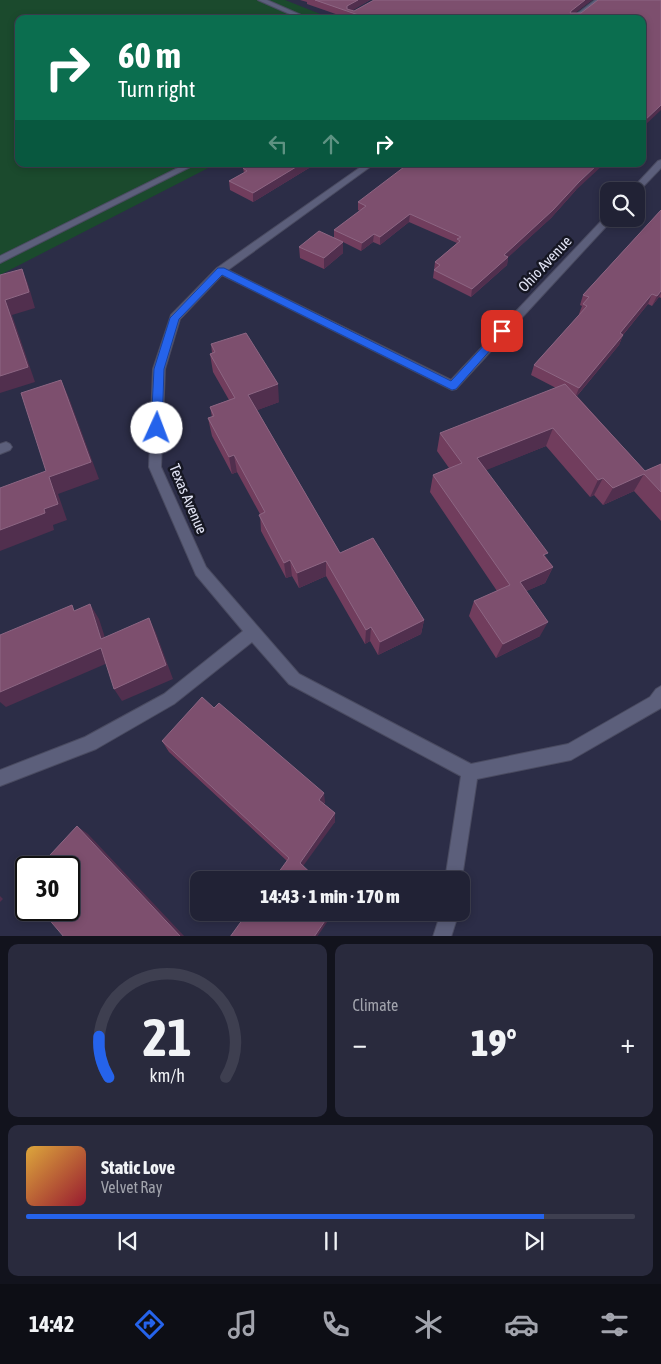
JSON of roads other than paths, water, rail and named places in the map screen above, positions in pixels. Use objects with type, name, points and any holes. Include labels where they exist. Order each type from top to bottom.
[{"type":"street","points":[[261,0],[297,15]]},
{"type":"street","points":[[578,15],[599,0]]},
{"type":"street","points":[[643,182],[661,163]]},
{"type":"street","points":[[0,260],[186,167]]},
{"type":"street","name":"Texas Avenue","points":[[366,167],[221,270],[175,318],[159,369],[155,466],[201,571],[294,679],[470,772]]},
{"type":"street","name":"Ohio Avenue","points":[[221,270],[452,386],[601,227]]},
{"type":"street","points":[[0,778],[90,744],[169,699],[254,632]]},
{"type":"street","points":[[455,871],[470,772],[571,752],[656,702],[661,694]]},
{"type":"street","points":[[442,936],[447,921]]}]
